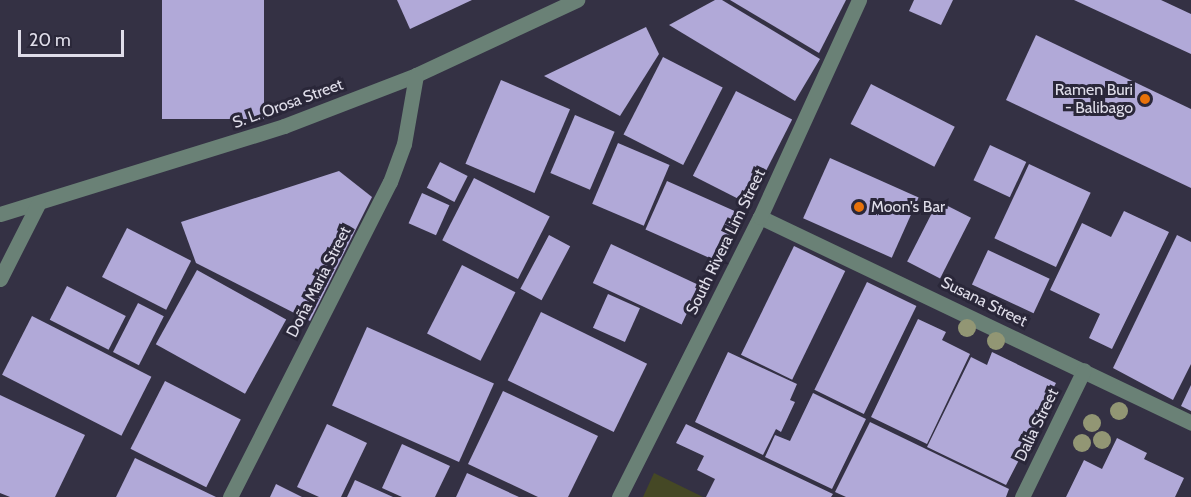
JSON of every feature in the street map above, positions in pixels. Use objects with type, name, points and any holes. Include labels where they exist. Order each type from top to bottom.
[{"type":"street","name":"S. L. Orosa Street","points":[[0,214],[284,126],[416,75],[577,0]]},
{"type":"street","name":"South Rivera Lim Street","points":[[619,497],[760,217],[859,0]]},
{"type":"street","name":"Doña Maria Street","points":[[230,497],[390,182],[404,144],[416,75]]},
{"type":"street","points":[[0,279],[38,204]]},
{"type":"street","name":"Susana Street","points":[[760,217],[1191,423]]},
{"type":"street","name":"Dalia Street","points":[[1022,497],[1084,370]]},
{"type":"green space","points":[[654,473],[703,497],[643,497]]},
{"type":"building","points":[[162,0],[264,0],[264,119],[162,119]]},
{"type":"building","points":[[397,0],[472,0],[410,29]]},
{"type":"building","points":[[715,0],[722,0],[820,59],[795,101],[669,25]]},
{"type":"building","points":[[730,0],[846,0],[819,53]]},
{"type":"building","points":[[914,0],[953,0],[941,25],[909,11]]},
{"type":"building","points":[[1074,0],[1161,0],[1191,14],[1191,54]]},
{"type":"building","points":[[646,27],[659,54],[620,116],[544,76]]},
{"type":"building","points":[[1036,35],[1191,109],[1191,188],[1006,100]]},
{"type":"building","points":[[663,57],[723,87],[683,165],[624,135]]},
{"type":"building","points":[[501,80],[570,109],[534,193],[465,164]]},
{"type":"building","points":[[871,84],[955,127],[934,167],[851,124]]},
{"type":"building","points":[[736,91],[792,120],[749,204],[693,176]]},
{"type":"building","points":[[575,115],[615,132],[590,190],[550,173]]},
{"type":"building","points":[[618,143],[670,165],[644,226],[592,204]]},
{"type":"building","points":[[990,145],[1026,162],[1010,197],[974,180]]},
{"type":"building","name":"Moon's Bar","points":[[830,158],[919,197],[892,258],[803,218]]},
{"type":"building","points":[[440,162],[468,176],[454,202],[427,188]]},
{"type":"building","points":[[1029,164],[1091,193],[1056,267],[994,238]]},
{"type":"building","points":[[339,171],[372,197],[310,321],[196,263],[181,222]]},
{"type":"building","points":[[474,178],[550,217],[518,279],[442,240]]},
{"type":"building","points":[[667,181],[742,214],[720,263],[645,229]]},
{"type":"building","points":[[422,193],[449,205],[436,235],[409,223]]},
{"type":"building","points":[[938,201],[971,218],[940,278],[907,262]]},
{"type":"building","points":[[1124,211],[1169,232],[1112,349],[1089,338],[1100,314],[1050,290],[1082,223],[1111,237]]},
{"type":"building","points":[[127,228],[191,261],[166,310],[102,277]]},
{"type":"building","points":[[549,235],[570,246],[542,300],[520,289]]},
{"type":"building","points":[[1177,235],[1191,242],[1191,364],[1173,400],[1113,368]]},
{"type":"building","points":[[611,244],[700,285],[682,324],[593,283]]},
{"type":"building","points":[[794,246],[845,271],[792,380],[741,355]]},
{"type":"building","points":[[988,250],[1050,279],[1034,313],[972,284]]},
{"type":"building","points":[[462,265],[515,292],[481,361],[427,334]]},
{"type":"building","points":[[197,270],[286,319],[245,394],[156,344]]},
{"type":"building","points":[[867,282],[916,306],[864,414],[814,390]]},
{"type":"building","points":[[67,286],[126,316],[109,350],[50,320]]},
{"type":"building","points":[[608,294],[640,308],[625,342],[593,328]]},
{"type":"building","points":[[138,303],[164,316],[139,365],[113,352]]},
{"type":"building","points":[[541,312],[647,364],[614,432],[508,380]]},
{"type":"building","points":[[32,316],[151,377],[121,436],[2,375]]},
{"type":"building","points":[[918,319],[946,332],[942,340],[970,354],[927,444],[871,417]]},
{"type":"building","points":[[367,327],[494,384],[459,462],[332,406]]},
{"type":"building","points":[[728,352],[797,384],[790,400],[795,402],[781,432],[776,429],[763,455],[695,422]]},
{"type":"building","points":[[992,352],[1056,383],[1038,419],[1044,422],[1025,461],[1020,458],[1006,485],[927,447],[971,357],[987,365]]},
{"type":"building","points":[[165,381],[241,420],[206,487],[130,449]]},
{"type":"building","points":[[1191,385],[1191,411],[1181,406]]},
{"type":"building","points":[[503,391],[598,436],[568,497],[538,497],[468,464]]},
{"type":"building","points":[[813,393],[866,419],[832,489],[765,457],[775,435],[790,441]]},
{"type":"building","points":[[0,395],[85,435],[55,497],[10,497],[0,493]]},
{"type":"building","points":[[870,422],[1009,489],[1006,497],[846,497],[835,492]]},
{"type":"building","points":[[327,424],[367,443],[341,497],[319,497],[297,487]]},
{"type":"building","points":[[686,424],[833,494],[831,497],[706,497],[715,479],[697,470],[704,456],[676,443]]},
{"type":"building","points":[[1117,438],[1147,453],[1144,459],[1184,478],[1175,497],[1066,497],[1084,460],[1102,469]]},
{"type":"building","points":[[402,444],[450,466],[435,497],[402,497],[382,488]]},
{"type":"building","points":[[135,458],[216,497],[116,497]]},
{"type":"building","points":[[467,473],[519,497],[456,497]]},
{"type":"building","points":[[355,480],[393,497],[347,497]]},
{"type":"building","points":[[276,484],[302,497],[270,497]]},
{"type":"place","name":"Ramen Buri - Balibago","points":[[1145,99]]},
{"type":"place","name":"Moon's Bar","points":[[859,207]]}]
